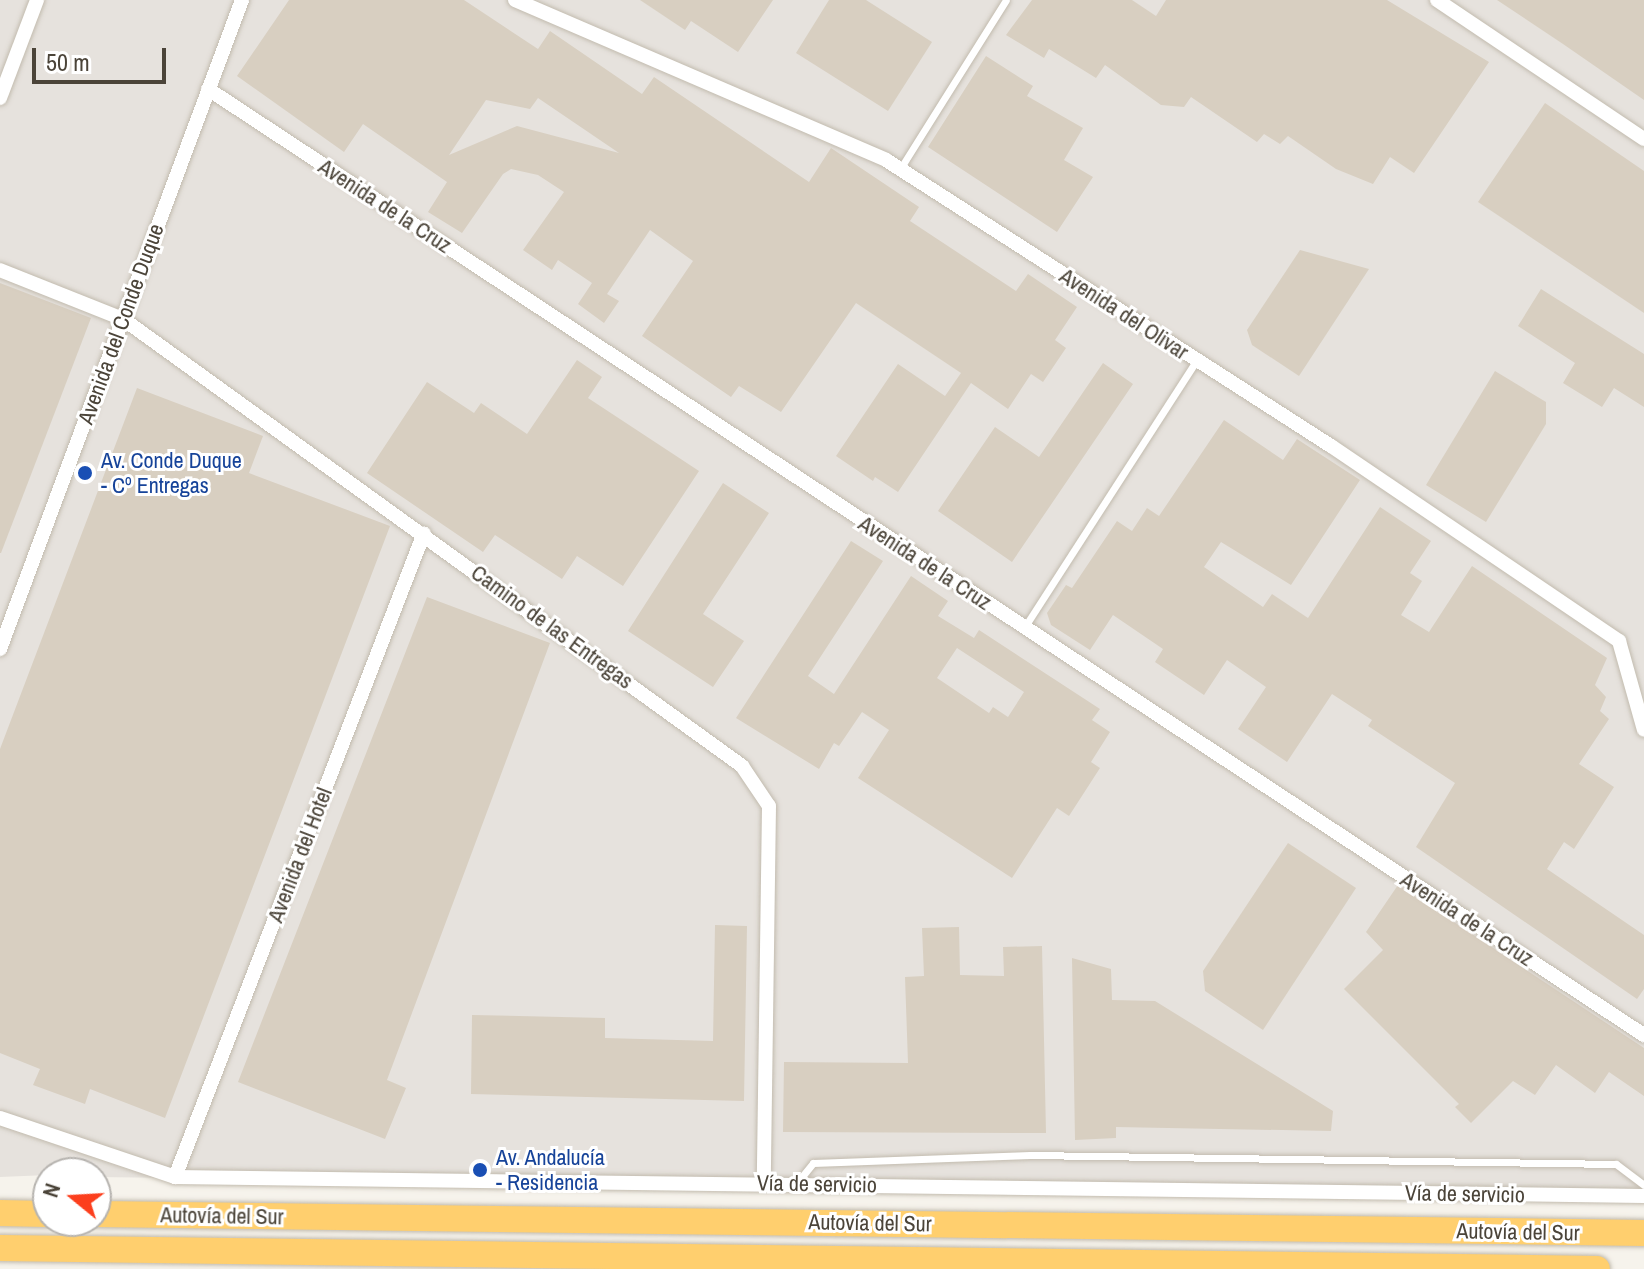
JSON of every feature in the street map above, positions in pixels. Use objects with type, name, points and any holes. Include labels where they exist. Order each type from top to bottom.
[{"type":"highway","points":[[0,1213],[32,1214]]},
{"type":"highway","name":"Autovía del Sur","points":[[112,1214],[1644,1233]]},
{"type":"highway","name":"Autovía del Sur","points":[[0,1248],[1597,1269]]},
{"type":"street","points":[[0,98],[37,0]]},
{"type":"street","name":"Avenida del Conde Duque","points":[[0,649],[242,0]]},
{"type":"street","name":"Avenida del Olivar","points":[[515,0],[900,169],[1619,641],[1644,730]]},
{"type":"street","points":[[1437,0],[1644,139]]},
{"type":"street","name":"Avenida de la Cruz","points":[[208,89],[1644,1035]]},
{"type":"street","name":"Camino de las Entregas","points":[[0,270],[123,319],[424,533],[742,766],[769,806],[764,1183]]},
{"type":"street","name":"Avenida del Hotel","points":[[175,1177],[424,533]]},
{"type":"street","name":"Vía de servicio","points":[[0,1118],[175,1177],[1644,1196]]},
{"type":"lane","points":[[900,169],[1006,0]]},
{"type":"lane","points":[[1024,628],[1196,361]]},
{"type":"lane","points":[[796,1184],[813,1163],[1030,1155],[1616,1164],[1644,1185]]},
{"type":"shaded area","points":[[0,0],[1644,0],[1644,1196],[112,1177],[112,1157],[32,1157],[32,1176],[0,1177]]},
{"type":"building","points":[[289,0],[464,0],[538,49],[550,31],[642,94],[654,77],[809,182],[831,148],[919,207],[910,221],[1016,291],[1028,274],[1077,307],[1055,340],[1066,348],[1043,382],[1031,374],[1008,409],[971,383],[898,492],[875,477],[873,481],[836,456],[898,364],[945,396],[961,373],[856,303],[781,412],[739,386],[731,397],[642,336],[693,261],[650,230],[607,294],[619,301],[604,323],[578,304],[592,283],[558,260],[552,270],[523,250],[564,192],[538,175],[511,169],[503,174],[462,233],[428,212],[447,182],[363,124],[344,152],[237,76]],"holes":[[[538,98],[619,153],[517,126],[449,155],[486,100],[530,109]]]},
{"type":"building","points":[[640,0],[773,0],[738,52],[691,21],[685,30]]},
{"type":"building","points":[[829,0],[866,0],[932,42],[888,111],[796,53]]},
{"type":"building","points":[[1032,0],[1132,0],[1156,16],[1166,0],[1387,0],[1489,62],[1414,173],[1390,157],[1373,184],[1336,169],[1288,136],[1280,144],[1264,134],[1257,142],[1191,97],[1184,107],[1161,105],[1105,65],[1096,78],[1049,49],[1044,58],[1006,35]]},
{"type":"building","points":[[1497,0],[1644,0],[1644,100],[1563,44]]},
{"type":"building","points":[[986,56],[1033,86],[1027,96],[1083,128],[1064,160],[1093,177],[1057,232],[928,147]]},
{"type":"building","points":[[1545,103],[1644,171],[1644,313],[1478,202]]},
{"type":"building","points":[[1300,250],[1369,269],[1299,376],[1252,345],[1247,330]]},
{"type":"building","points":[[0,283],[91,318],[1,553],[0,553]]},
{"type":"building","points":[[1541,289],[1644,354],[1644,407],[1614,388],[1602,407],[1563,383],[1575,363],[1518,326]]},
{"type":"building","points":[[577,360],[602,377],[588,398],[699,471],[623,586],[577,556],[562,579],[495,535],[483,552],[367,473],[427,382],[474,413],[481,403],[527,434]]},
{"type":"building","points":[[1103,363],[1133,384],[1012,562],[938,511],[995,427],[1039,457]]},
{"type":"building","points":[[1495,371],[1546,402],[1546,424],[1486,522],[1426,485]]},
{"type":"building","points":[[137,388],[263,436],[249,473],[390,526],[165,1118],[90,1089],[85,1104],[33,1085],[40,1069],[0,1053],[0,749]]},
{"type":"building","points":[[1224,420],[1283,460],[1297,439],[1360,480],[1291,585],[1221,542],[1204,567],[1263,607],[1272,594],[1308,618],[1380,507],[1431,541],[1410,573],[1422,581],[1401,615],[1429,632],[1472,566],[1607,658],[1595,685],[1606,697],[1600,711],[1609,719],[1579,764],[1614,787],[1574,849],[1564,842],[1547,869],[1644,935],[1644,989],[1637,999],[1416,847],[1455,783],[1368,726],[1372,720],[1332,694],[1287,762],[1238,729],[1266,687],[1227,660],[1204,695],[1155,662],[1163,649],[1113,615],[1090,650],[1051,625],[1047,613],[1066,585],[1072,588],[1117,521],[1132,531],[1147,508],[1159,516]]},
{"type":"building","points":[[723,483],[769,513],[703,614],[744,641],[713,687],[628,631]]},
{"type":"building","points":[[851,541],[883,561],[808,676],[834,694],[911,576],[948,601],[938,616],[974,638],[979,630],[1100,709],[1092,720],[1110,732],[1091,762],[1100,768],[1069,816],[1057,808],[1012,878],[858,778],[889,730],[862,712],[839,746],[834,743],[819,769],[736,718]],"holes":[[[957,648],[1024,692],[1008,717],[993,707],[989,713],[937,678]]]},
{"type":"building","points":[[427,597],[550,643],[387,1080],[406,1088],[385,1139],[238,1082]]},
{"type":"building","points":[[1288,843],[1356,888],[1263,1030],[1205,991],[1203,971]]},
{"type":"building","points":[[1398,885],[1644,1048],[1644,1096],[1609,1072],[1595,1093],[1556,1065],[1535,1095],[1513,1081],[1471,1123],[1455,1107],[1459,1104],[1344,989],[1383,950],[1366,932]]},
{"type":"building","points":[[715,925],[747,926],[744,1101],[471,1094],[472,1015],[605,1018],[605,1038],[713,1041]]},
{"type":"building","points":[[959,927],[960,975],[1004,976],[1003,947],[1042,946],[1046,1133],[783,1132],[784,1062],[908,1063],[905,977],[924,976],[922,928]]},
{"type":"building","points":[[1072,958],[1111,969],[1112,1000],[1155,1001],[1333,1111],[1331,1131],[1116,1127],[1116,1138],[1075,1140]]},
{"type":"place","name":"Av. Conde Duque - Cº Entregas","points":[[85,473]]},
{"type":"place","name":"Av. Andalucía - Residencia","points":[[480,1170]]}]
